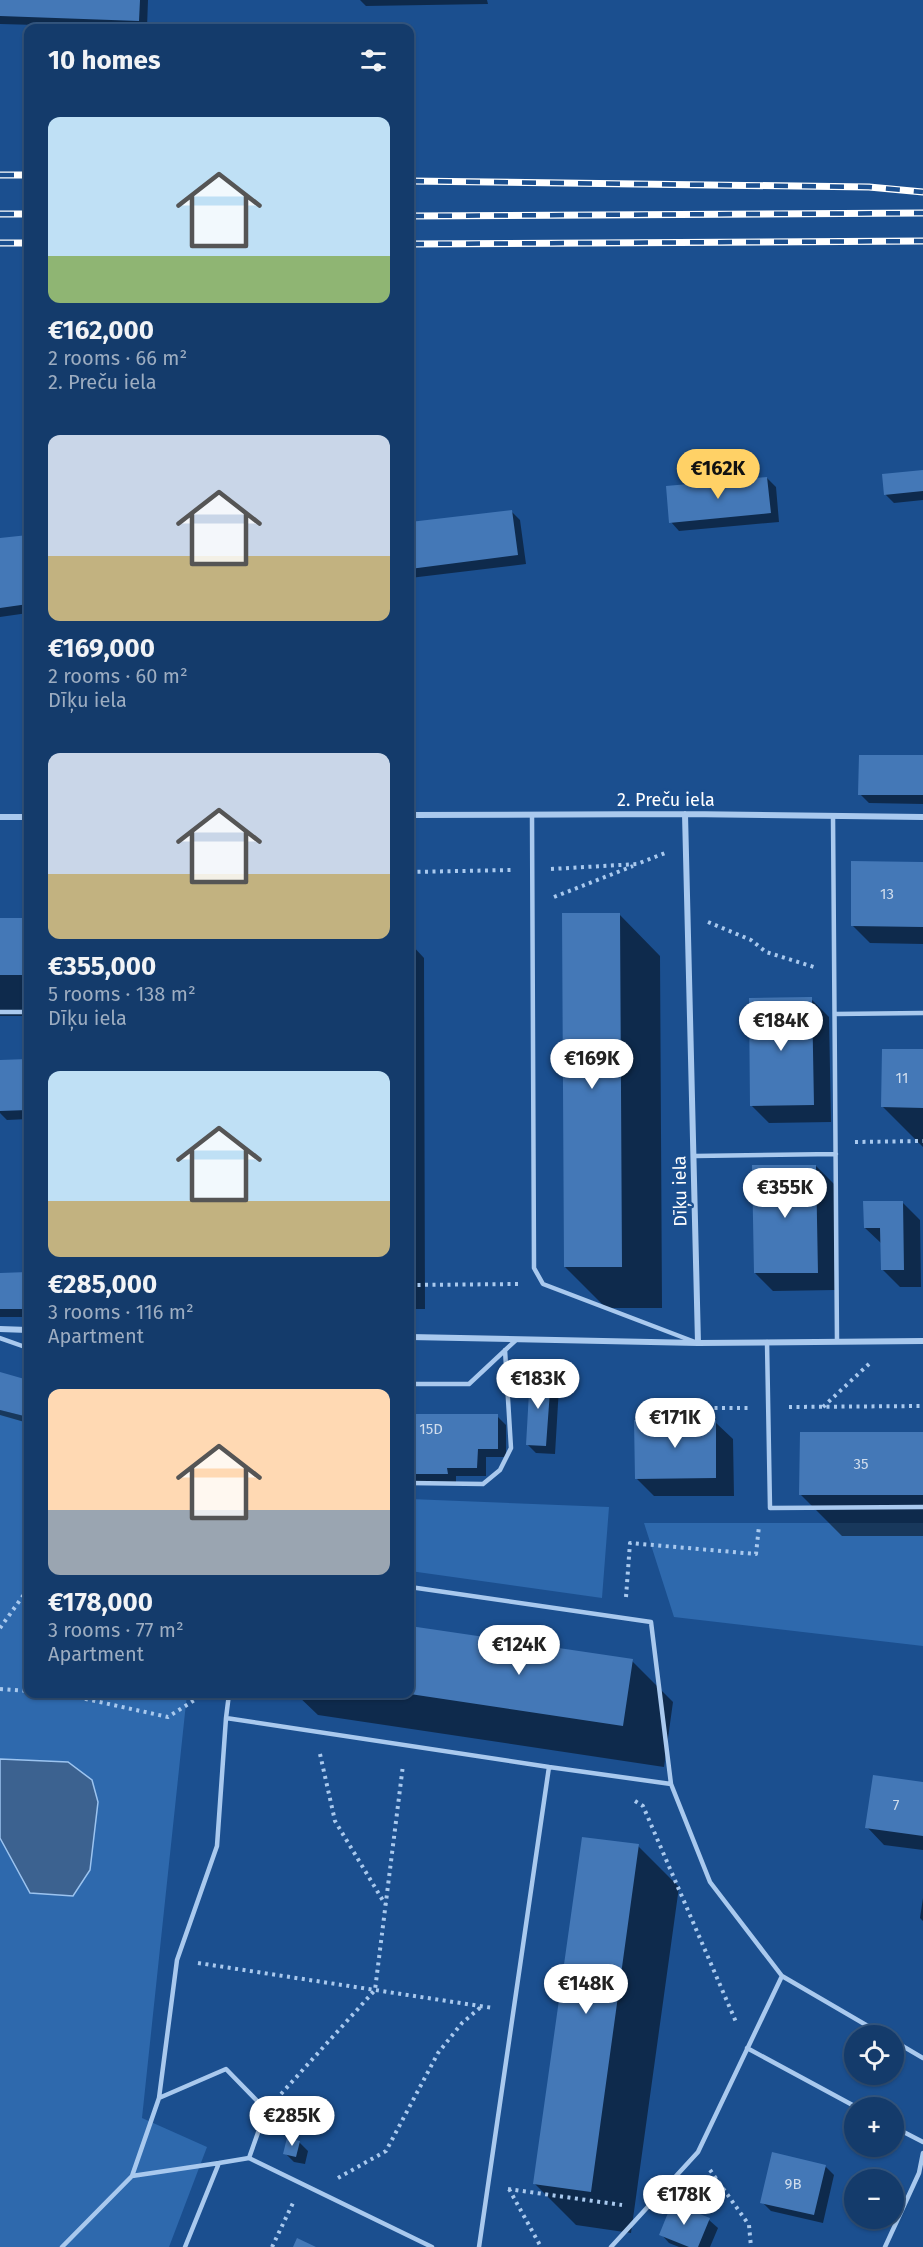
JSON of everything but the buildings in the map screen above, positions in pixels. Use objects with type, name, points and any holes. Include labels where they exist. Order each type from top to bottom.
[{"type":"street","name":"2. Preču iela","points":[[414,815],[685,814],[923,817]]},
{"type":"street","name":"Dīķu iela","points":[[685,814],[698,1343]]},
{"type":"street","points":[[0,817],[24,817]]},
{"type":"street","points":[[0,1329],[24,1330]]},
{"type":"street","points":[[414,1337],[698,1343],[923,1341]]},
{"type":"lane","points":[[532,815],[534,1268],[543,1284],[698,1343]]},
{"type":"lane","points":[[833,816],[837,1341]]},
{"type":"lane","points":[[0,1012],[24,1012]]},
{"type":"lane","points":[[835,1014],[923,1013]]},
{"type":"lane","points":[[695,1156],[836,1154]]},
{"type":"lane","points":[[0,1338],[24,1347]]},
{"type":"lane","points":[[414,1384],[470,1384],[516,1340]]},
{"type":"lane","points":[[767,1342],[770,1508],[923,1507]]},
{"type":"lane","points":[[414,1483],[483,1484],[500,1470],[511,1448],[505,1350]]},
{"type":"lane","points":[[414,1588],[651,1622],[671,1784],[710,1882],[782,1976],[866,2025]]},
{"type":"lane","points":[[62,2247],[132,2176],[159,2098],[177,1960],[217,1846],[228,1698]]},
{"type":"lane","points":[[226,1718],[671,1784]]},
{"type":"lane","points":[[479,2247],[549,1767]]},
{"type":"lane","points":[[611,2247],[698,2152],[782,1976]]},
{"type":"lane","points":[[904,2047],[923,2058]]},
{"type":"lane","points":[[747,2048],[844,2100]]},
{"type":"lane","points":[[159,2098],[226,2069],[266,2110],[249,2158]]},
{"type":"lane","points":[[904,2132],[923,2142]]},
{"type":"lane","points":[[885,2247],[919,2173],[923,2153]]},
{"type":"lane","points":[[132,2176],[249,2158],[432,2247]]},
{"type":"lane","points":[[185,2247],[219,2163]]},
{"type":"path","points":[[533,906],[685,845]]},
{"type":"path","points":[[414,872],[532,870],[637,864]]},
{"type":"path","points":[[688,914],[751,940],[766,952],[834,974]]},
{"type":"path","points":[[836,1142],[923,1141]]},
{"type":"path","points":[[414,1285],[543,1284]]},
{"type":"path","points":[[823,1407],[894,1341]]},
{"type":"path","points":[[624,1618],[630,1543],[756,1554],[759,1526]]},
{"type":"path","points":[[0,1628],[24,1595]]},
{"type":"path","points":[[0,1689],[24,1690]]},
{"type":"path","points":[[81,1698],[168,1717],[198,1698]]},
{"type":"path","points":[[315,1732],[335,1821],[386,1905]]},
{"type":"path","points":[[266,2110],[375,1990],[405,1746]]},
{"type":"path","points":[[633,1800],[643,1806],[747,2048]]},
{"type":"path","points":[[177,1960],[514,2012]]},
{"type":"path","points":[[317,2190],[386,2151],[438,2052],[462,2023],[482,2007]]},
{"type":"path","points":[[698,2152],[748,2225],[751,2247]]},
{"type":"path","points":[[272,2247],[303,2184]]},
{"type":"path","points":[[488,2186],[646,2208]]},
{"type":"path","points":[[509,2189],[542,2247]]},
{"type":"shaded area","points":[[0,1410],[24,1416],[24,1698],[187,1698],[142,2118],[207,2147],[169,2247],[0,2247]]},
{"type":"shaded area","points":[[414,1499],[609,1507],[602,1598],[414,1572]]},
{"type":"shaded area","points":[[644,1523],[923,1523],[923,1646],[674,1617]]},
{"type":"shaded area","points":[[0,1759],[68,1762],[92,1780],[98,1802],[90,1870],[73,1896],[30,1893],[0,1838]]},
{"type":"railway","points":[[0,175],[24,175]]},
{"type":"railway","points":[[414,181],[869,187],[923,192]]},
{"type":"railway","points":[[414,216],[923,213]]},
{"type":"railway","points":[[0,214],[24,214]]},
{"type":"railway","points":[[414,244],[923,241]]},
{"type":"railway","points":[[0,243],[24,243]]}]
